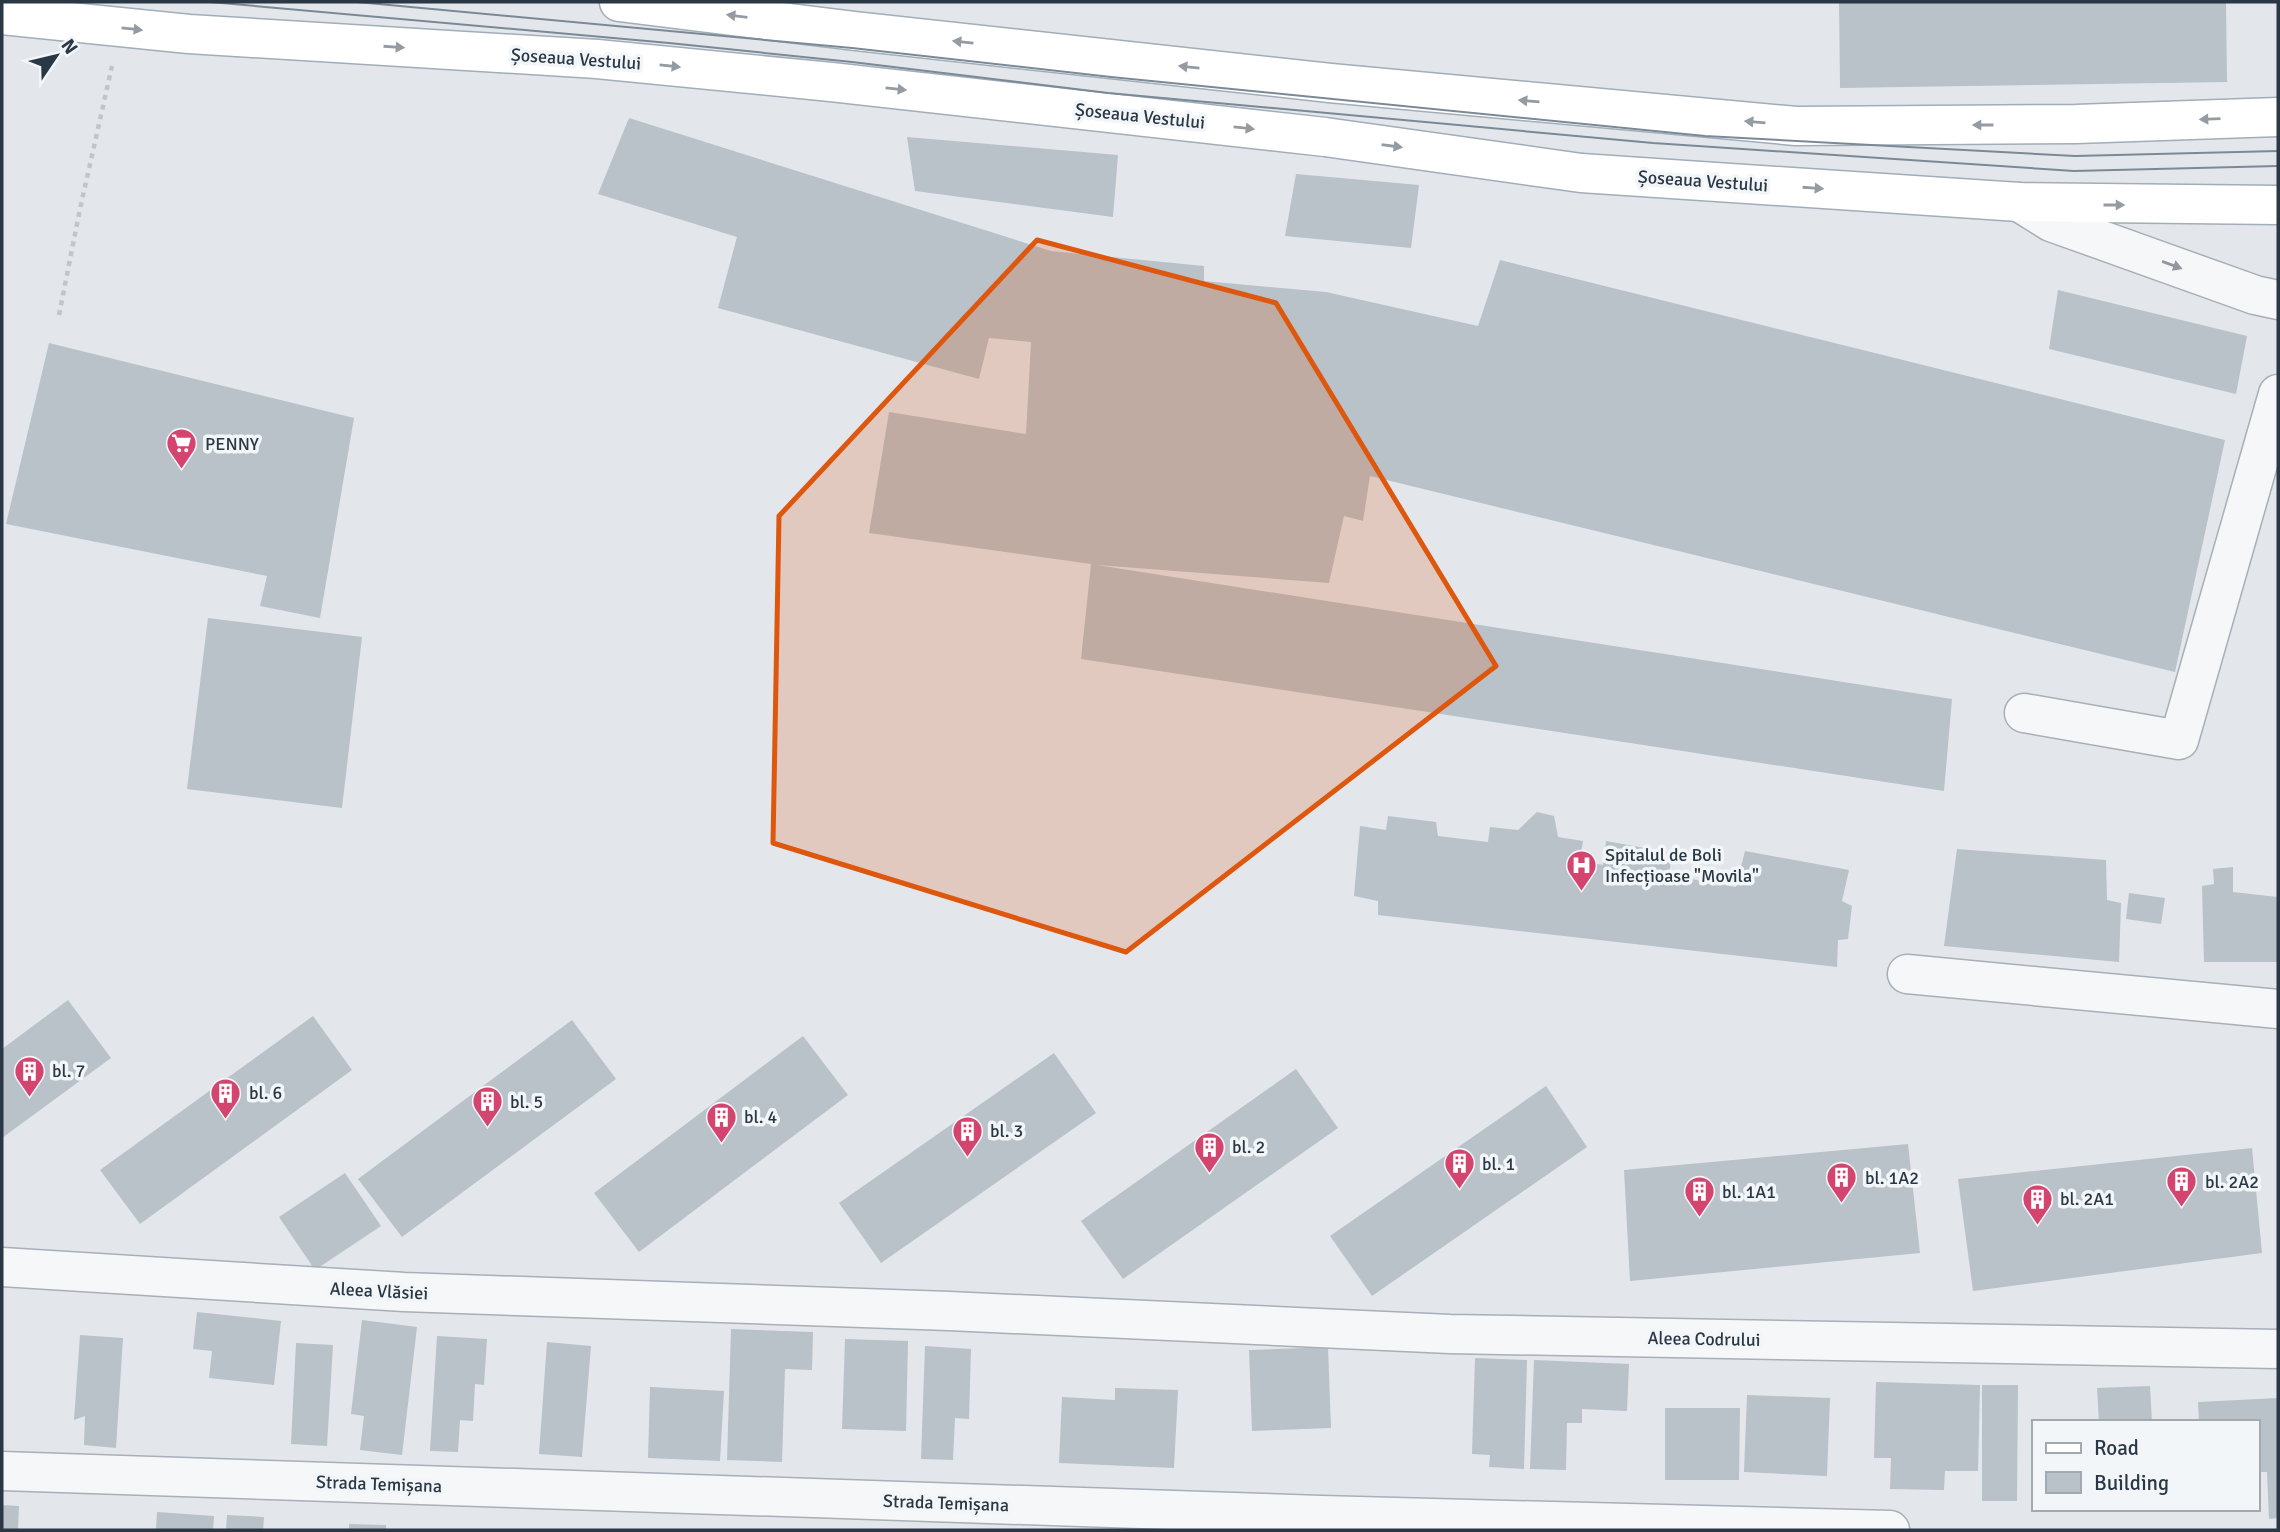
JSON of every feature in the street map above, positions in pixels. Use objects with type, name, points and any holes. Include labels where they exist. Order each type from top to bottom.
[{"type":"main road","points":[[619,2],[855,31],[1330,83],[1796,126],[2076,124],[2278,117]]},
{"type":"main road","name":"Șoseaua Vestului","points":[[2,15],[189,34],[610,60],[831,82],[1325,137],[1581,173],[2019,202],[2278,205]]},
{"type":"street","points":[[2019,202],[2051,222],[2255,295],[2278,300]]},
{"type":"street","points":[[2024,713],[2179,740],[2278,394]]},
{"type":"street","points":[[1907,974],[2278,1009]]},
{"type":"street","name":"Aleea Vlăsiei","points":[[2,1268],[404,1293],[949,1311],[1131,1320]]},
{"type":"street","name":"Aleea Codrului","points":[[1131,1320],[1450,1334],[2278,1349]]},
{"type":"street","name":"Strada Temișana","points":[[2,1471],[1321,1515],[1890,1530]]},
{"type":"path","points":[[59,315],[79,209],[114,57]]},
{"type":"highlighted area","points":[[1037,240],[1276,303],[1496,666],[1126,952],[773,843],[779,516]]},
{"type":"building","points":[[1839,2],[2226,2],[2227,82],[1840,88]]},
{"type":"building","points":[[629,118],[1051,251],[1204,266],[1204,281],[1326,292],[1478,326],[1500,260],[2225,440],[2175,672],[1370,476],[1363,521],[1344,516],[1329,583],[1097,565],[1952,699],[1944,791],[1081,659],[1091,564],[869,533],[889,412],[1026,434],[1031,342],[989,338],[979,379],[718,308],[737,237],[598,194]]},
{"type":"building","points":[[907,137],[1118,155],[1113,217],[915,191]]},
{"type":"building","points":[[1296,174],[1419,185],[1411,248],[1285,236]]},
{"type":"building","points":[[2058,290],[2247,336],[2236,394],[2049,349]]},
{"type":"building","name":"PENNY","points":[[49,343],[354,418],[320,618],[260,606],[267,576],[6,524]]},
{"type":"building","points":[[208,618],[362,637],[342,808],[187,789]]},
{"type":"building","name":"Spitalul de Boli Infecțioase \"Movila\"","points":[[1537,812],[1554,816],[1558,837],[1583,841],[1580,861],[1603,865],[1606,841],[1672,853],[1669,875],[1736,887],[1745,851],[1849,870],[1842,901],[1852,906],[1848,939],[1838,940],[1837,967],[1378,915],[1378,901],[1354,896],[1360,826],[1386,830],[1388,816],[1436,822],[1438,836],[1488,842],[1490,827],[1518,830]]},
{"type":"building","points":[[1957,849],[2106,860],[2107,900],[2121,903],[2119,962],[1944,946]]},
{"type":"building","points":[[2233,867],[2233,892],[2278,897],[2278,962],[2204,962],[2202,886],[2214,884],[2213,869]]},
{"type":"building","points":[[2129,893],[2165,898],[2161,924],[2126,919]]},
{"type":"building","name":"bl. 7","points":[[68,1000],[111,1058],[2,1138],[2,1049]]},
{"type":"building","name":"bl. 6","points":[[313,1016],[352,1070],[140,1224],[100,1170]]},
{"type":"building","name":"bl. 5","points":[[572,1020],[616,1079],[402,1237],[358,1179]]},
{"type":"building","name":"bl. 4","points":[[803,1036],[848,1095],[639,1252],[594,1193]]},
{"type":"building","name":"bl. 3","points":[[1054,1053],[1096,1113],[881,1263],[839,1203]]},
{"type":"building","name":"bl. 2","points":[[1296,1069],[1338,1128],[1123,1279],[1081,1221]]},
{"type":"building","name":"bl. 1","points":[[1546,1086],[1587,1147],[1372,1296],[1330,1236]]},
{"type":"building","points":[[1908,1144],[1920,1253],[1630,1281],[1624,1170]]},
{"type":"building","points":[[2252,1148],[2262,1253],[1973,1291],[1958,1179]]},
{"type":"building","points":[[345,1173],[381,1226],[315,1270],[279,1217]]},
{"type":"building","points":[[197,1312],[281,1321],[274,1385],[209,1378],[212,1351],[193,1349]]},
{"type":"building","points":[[362,1320],[417,1327],[402,1455],[360,1450],[364,1416],[351,1414]]},
{"type":"building","points":[[731,1329],[813,1332],[812,1370],[785,1369],[782,1462],[727,1460]]},
{"type":"building","points":[[80,1335],[123,1338],[116,1448],[84,1445],[85,1416],[74,1420]]},
{"type":"building","points":[[437,1336],[487,1339],[484,1385],[475,1384],[473,1421],[460,1420],[458,1452],[430,1451]]},
{"type":"building","points":[[845,1339],[908,1341],[906,1431],[842,1429]]},
{"type":"building","points":[[547,1342],[591,1346],[582,1457],[539,1454]]},
{"type":"building","points":[[296,1343],[333,1345],[327,1446],[291,1444]]},
{"type":"building","points":[[925,1346],[971,1349],[969,1419],[955,1418],[953,1460],[921,1459]]},
{"type":"building","points":[[1328,1347],[1331,1428],[1252,1431],[1249,1350]]},
{"type":"building","points":[[1475,1358],[1527,1360],[1524,1469],[1489,1467],[1490,1455],[1472,1454]]},
{"type":"building","points":[[1534,1360],[1629,1364],[1627,1411],[1582,1409],[1582,1423],[1567,1423],[1566,1470],[1530,1469]]},
{"type":"building","points":[[1876,1382],[1980,1385],[1978,1471],[1945,1471],[1944,1490],[1890,1489],[1891,1458],[1874,1458]]},
{"type":"building","points":[[1982,1385],[2018,1385],[2017,1501],[1982,1501]]},
{"type":"building","points":[[2150,1386],[2152,1420],[2099,1420],[2097,1388]]},
{"type":"building","points":[[650,1387],[724,1391],[720,1461],[648,1458]]},
{"type":"building","points":[[1115,1388],[1178,1390],[1174,1468],[1059,1463],[1062,1397],[1115,1400]]},
{"type":"building","points":[[1747,1395],[1830,1398],[1827,1476],[1744,1472]]},
{"type":"building","points":[[2278,1398],[2278,1518],[2269,1519],[2267,1472],[2259,1472],[2259,1420],[2199,1420],[2198,1402]]},
{"type":"building","points":[[1665,1408],[1740,1408],[1739,1480],[1665,1480]]},
{"type":"building","points":[[2,1505],[19,1506],[18,1530],[2,1530]]},
{"type":"building","points":[[157,1512],[214,1516],[213,1530],[156,1530]]},
{"type":"building","points":[[227,1515],[264,1517],[263,1530],[226,1530]]},
{"type":"building","points":[[349,1524],[386,1525],[386,1530],[349,1530]]},
{"type":"tram line","points":[[210,2],[669,43],[1108,93],[1653,143],[2074,171],[2278,166]]},
{"type":"tram line","points":[[357,2],[852,48],[1111,77],[1705,136],[2075,156],[2278,151]]},
{"type":"place","name":"PENNY","points":[[182,471]]},
{"type":"place","name":"Spitalul de Boli Infecțioase \"Movila\"","points":[[1582,892]]},
{"type":"place","name":"bl. 7","points":[[29,1098]]},
{"type":"place","name":"bl. 6","points":[[226,1120]]},
{"type":"place","name":"bl. 5","points":[[487,1129]]},
{"type":"place","name":"bl. 4","points":[[721,1144]]},
{"type":"place","name":"bl. 3","points":[[967,1158]]},
{"type":"place","name":"bl. 2","points":[[1209,1174]]},
{"type":"place","name":"bl. 1","points":[[1459,1191]]},
{"type":"place","name":"bl. 1A2","points":[[1842,1205]]},
{"type":"place","name":"bl. 2A2","points":[[2182,1209]]},
{"type":"place","name":"bl. 1A1","points":[[1699,1219]]},
{"type":"place","name":"bl. 2A1","points":[[2037,1226]]}]
